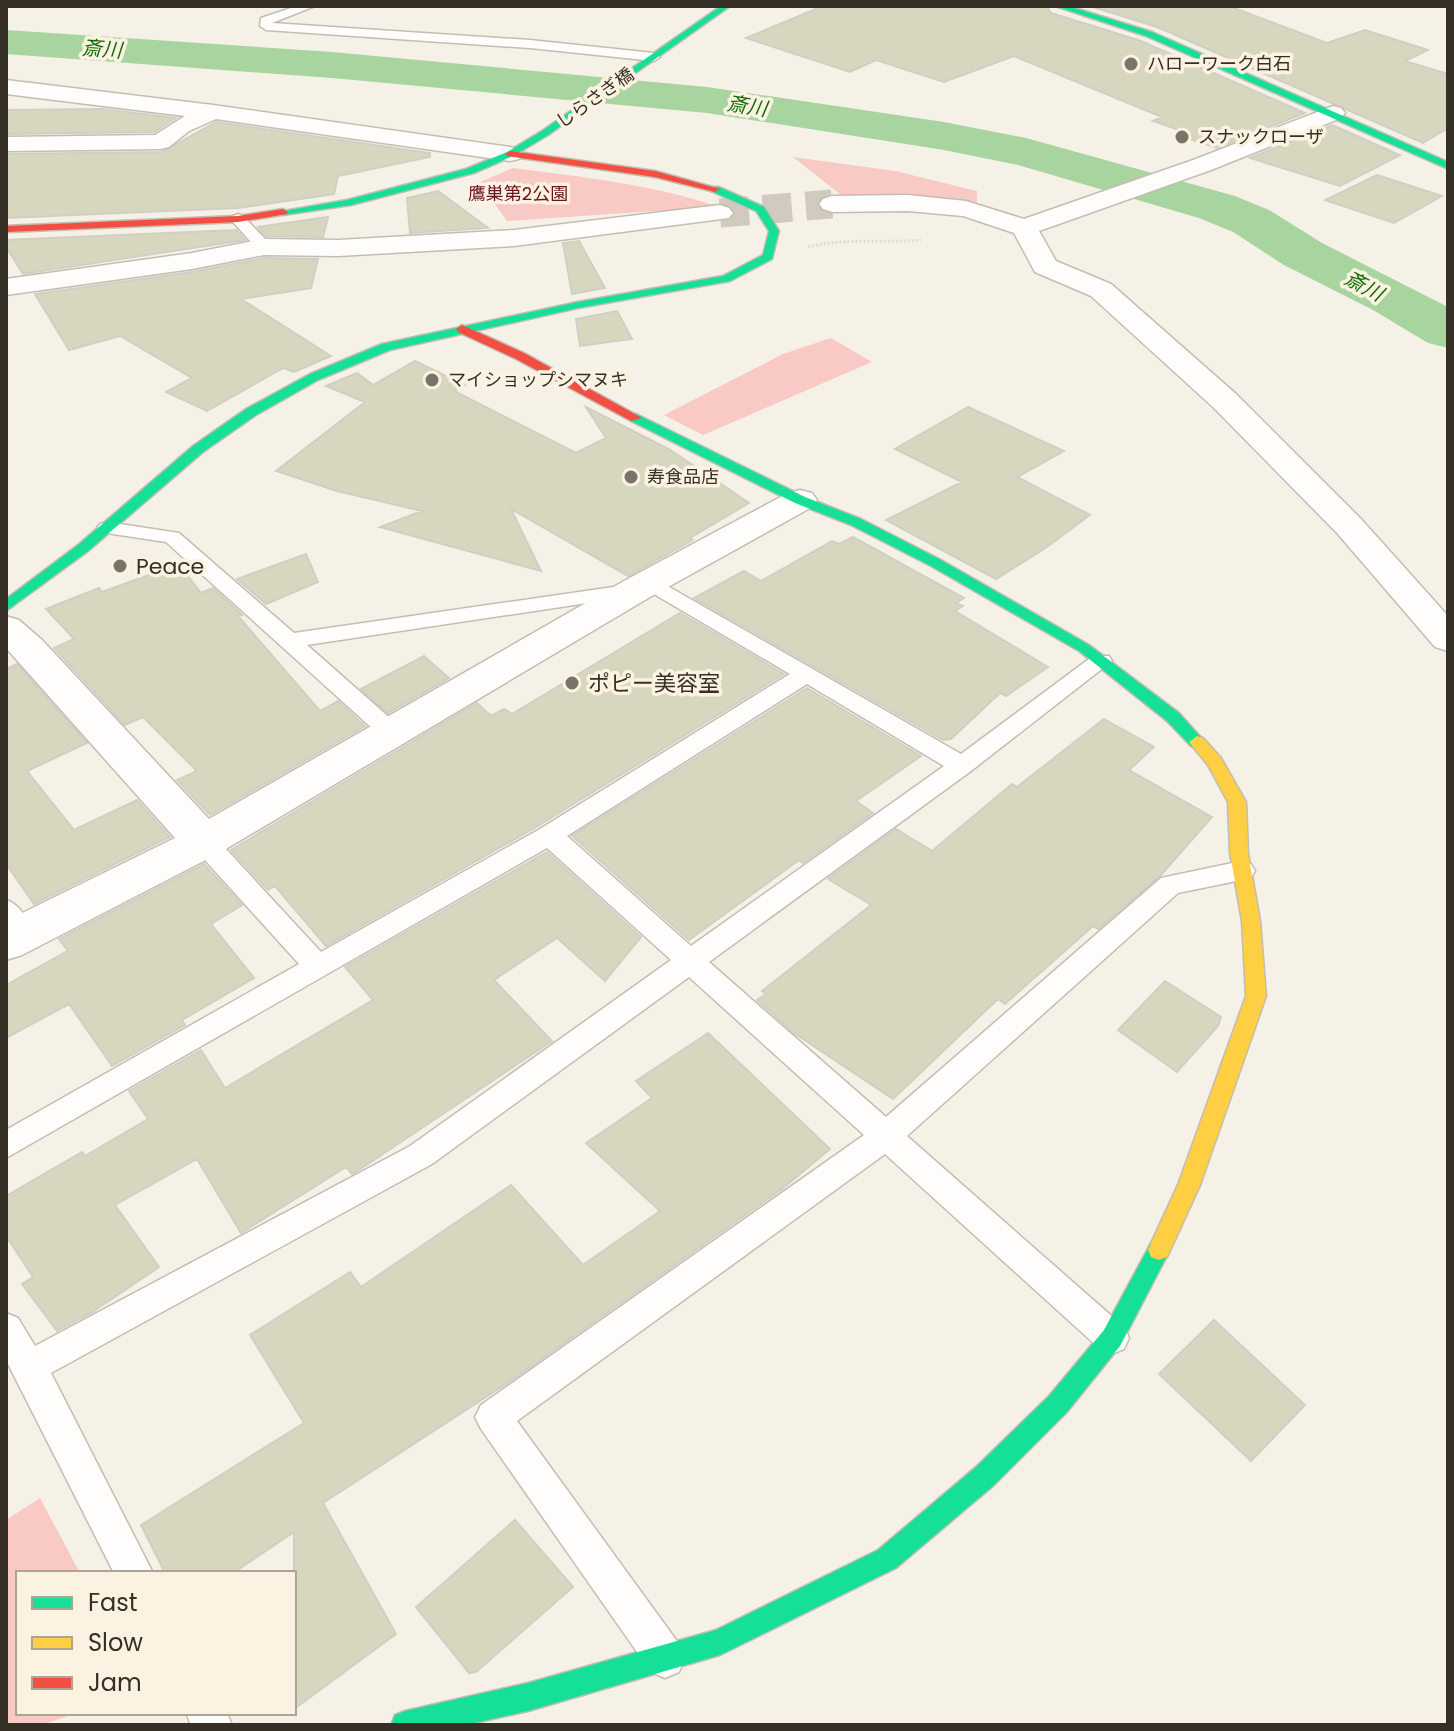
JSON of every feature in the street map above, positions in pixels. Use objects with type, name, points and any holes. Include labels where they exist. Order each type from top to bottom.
[{"type":"street","name":"しらさぎ橋","points":[[6,229],[238,219],[394,193],[470,171],[510,154],[545,133],[726,6]]},
{"type":"street","points":[[1059,6],[1149,34],[1448,166]]},
{"type":"street","points":[[6,87],[213,112],[642,172],[733,193],[765,213],[773,227],[768,257],[726,279],[578,305],[386,347],[314,377],[251,412],[198,449],[107,528],[6,606]]},
{"type":"street","points":[[6,144],[161,142],[181,126],[213,112]]},
{"type":"street","points":[[832,204],[908,203],[966,209],[1024,228],[1202,165],[1333,113]]},
{"type":"street","points":[[6,287],[192,261],[264,247],[338,248],[514,238],[720,213]]},
{"type":"street","points":[[1024,228],[1045,266],[1101,290],[1225,401],[1349,526],[1448,639]]},
{"type":"street","points":[[405,1725],[528,1697],[720,1642],[887,1559],[985,1476],[1058,1404],[1112,1338],[1150,1269],[1189,1185],[1256,996],[1237,802],[1215,762],[1173,717],[1101,661],[936,563],[856,522],[800,500],[462,329]]},
{"type":"street","points":[[11,929],[204,842],[644,586],[800,500]]},
{"type":"street","points":[[6,628],[29,648],[204,842]]},
{"type":"lane","points":[[309,6],[265,21],[266,26],[530,44],[649,60]]},
{"type":"lane","points":[[238,219],[264,247]]},
{"type":"lane","points":[[107,528],[172,537],[392,733]]},
{"type":"lane","points":[[289,641],[644,586],[962,765]]},
{"type":"lane","points":[[29,1367],[421,1155],[962,765],[1101,661]]},
{"type":"lane","points":[[6,1145],[549,835],[805,675]]},
{"type":"lane","points":[[549,835],[1112,1338]]},
{"type":"lane","points":[[204,842],[318,967]]},
{"type":"lane","points":[[665,1658],[493,1417],[886,1136],[1170,885],[1242,871]]},
{"type":"lane","points":[[6,1329],[29,1367],[133,1571]]},
{"type":"path","points":[[768,257],[827,242],[879,244],[925,240]]},
{"type":"green space","points":[[793,157],[895,171],[977,191],[977,204],[899,197],[846,199]]},
{"type":"green space","name":"鷹巣第2公園","points":[[513,168],[641,187],[716,206],[708,212],[685,209],[507,221],[494,203],[469,187]]},
{"type":"green space","points":[[831,338],[872,362],[703,435],[664,415],[783,354]]},
{"type":"green space","points":[[40,1498],[79,1571],[16,1571],[16,1715],[71,1715],[42,1725],[6,1725],[6,1520]]},
{"type":"building","points":[[823,6],[1046,6],[1051,13],[1141,41],[1305,113],[1217,148],[1177,135],[1185,132],[1153,121],[1162,117],[1014,56],[944,82],[876,60],[850,72],[746,38]]},
{"type":"building","points":[[1090,6],[1229,6],[1327,43],[1365,30],[1428,50],[1405,61],[1448,74],[1448,128],[1423,143],[1157,27]]},
{"type":"building","points":[[102,109],[176,118],[154,132],[6,134],[6,110]]},
{"type":"building","points":[[216,122],[430,153],[430,157],[338,176],[334,194],[238,208],[6,218],[6,154],[162,152]]},
{"type":"building","points":[[1332,125],[1400,155],[1340,186],[1250,158]]},
{"type":"building","points":[[1377,175],[1442,196],[1394,223],[1325,200]]},
{"type":"building","points":[[438,191],[488,228],[410,233],[407,198]]},
{"type":"building","points":[[328,217],[323,237],[266,236],[258,227]]},
{"type":"building","points":[[236,230],[245,240],[23,274],[6,247],[6,240]]},
{"type":"building","points":[[579,241],[605,288],[572,294],[563,243]]},
{"type":"building","points":[[264,258],[318,259],[311,288],[241,299],[331,356],[294,372],[283,368],[207,411],[166,392],[192,378],[120,336],[69,350],[35,294],[192,272]]},
{"type":"building","points":[[617,311],[632,339],[580,346],[576,319]]},
{"type":"building","points":[[415,361],[465,385],[454,391],[576,453],[606,438],[586,407],[669,449],[749,503],[690,538],[693,540],[628,576],[511,509],[541,571],[380,527],[422,511],[337,491],[276,471],[365,402],[326,386],[357,373],[373,385]]},
{"type":"building","points":[[968,407],[1064,451],[1017,477],[1090,515],[996,579],[886,520],[962,482],[895,449]]},
{"type":"building","points":[[853,537],[964,598],[956,603],[963,606],[955,611],[1048,667],[1006,696],[1000,693],[951,739],[943,740],[694,598],[744,571],[761,581],[832,541],[839,544]]},
{"type":"building","points":[[306,554],[318,582],[266,604],[237,579]]},
{"type":"building","points":[[179,564],[201,593],[213,588],[242,615],[238,616],[320,711],[338,701],[365,726],[210,815],[177,780],[197,771],[143,717],[125,725],[54,648],[74,639],[46,609],[99,588],[102,592]]},
{"type":"building","points":[[680,613],[784,674],[538,826],[326,946],[275,886],[268,890],[231,850],[477,703],[491,716],[504,709],[512,714]]},
{"type":"building","points":[[424,656],[449,678],[388,713],[361,689]]},
{"type":"building","points":[[17,664],[87,743],[27,771],[74,830],[137,800],[170,837],[34,904],[6,864],[6,669]]},
{"type":"building","points":[[807,688],[921,756],[856,801],[873,813],[803,863],[799,860],[689,940],[572,836]]},
{"type":"building","points":[[1104,719],[1154,747],[1129,770],[1212,817],[1161,875],[1098,929],[1093,926],[1005,1004],[998,999],[893,1099],[794,1033],[757,1000],[766,994],[762,991],[871,905],[828,879],[896,829],[932,851],[1012,784],[1017,787]]},
{"type":"building","points":[[547,852],[641,937],[605,981],[557,938],[494,980],[552,1041],[362,1168],[352,1174],[346,1167],[241,1233],[197,1159],[115,1205],[159,1267],[91,1313],[57,1331],[22,1284],[33,1277],[6,1236],[6,1196],[82,1152],[85,1156],[148,1119],[129,1091],[201,1050],[225,1088],[373,1000],[345,967]]},
{"type":"building","points":[[204,864],[242,905],[211,924],[254,978],[182,1020],[185,1025],[112,1066],[69,1004],[6,1038],[6,985],[68,951],[59,939]]},
{"type":"building","points":[[1165,981],[1221,1017],[1218,1026],[1177,1072],[1118,1030]]},
{"type":"building","points":[[708,1033],[830,1149],[782,1189],[512,1380],[323,1503],[396,1634],[296,1708],[294,1532],[236,1571],[164,1571],[141,1525],[304,1423],[250,1335],[350,1272],[361,1287],[511,1185],[583,1265],[660,1211],[586,1143],[652,1098],[636,1081]]},
{"type":"building","points":[[1214,1320],[1305,1405],[1251,1461],[1159,1374]]},
{"type":"building","points":[[515,1520],[573,1587],[476,1672],[469,1673],[416,1607]]},
{"type":"waterway","name":"斎川","points":[[6,42],[332,65],[707,100],[944,136],[1026,152],[1217,207],[1251,221],[1303,254],[1392,298],[1448,331]]},
{"type":"tunnel","points":[[720,213],[832,204]]},
{"type":"traffic: fast","points":[[283,212],[347,203],[470,171],[510,154],[545,133],[726,6]]},
{"type":"traffic: fast","points":[[1059,6],[1149,34],[1448,166]]},
{"type":"traffic: fast","points":[[6,606],[83,548],[198,449],[251,412],[314,377],[386,347],[578,305],[726,279],[768,257],[774,231],[760,209],[715,189]]},
{"type":"traffic: fast","points":[[636,418],[800,500],[856,522],[936,563],[1084,648],[1173,717],[1197,742]]},
{"type":"traffic: fast","points":[[405,1725],[528,1697],[720,1642],[887,1559],[985,1476],[1058,1404],[1112,1338],[1159,1250]]},
{"type":"traffic: slow","points":[[1159,1250],[1189,1185],[1256,996],[1251,921],[1239,853],[1237,802],[1215,762],[1197,742]]},
{"type":"traffic: jam","points":[[510,154],[655,174],[715,189]]},
{"type":"traffic: jam","points":[[6,229],[238,219],[283,212]]},
{"type":"traffic: jam","points":[[462,329],[636,418]]},
{"type":"place","name":"ハローワーク白石","points":[[1131,64]]},
{"type":"place","name":"スナックローザ","points":[[1182,137]]},
{"type":"place","name":"マイショップシマヌキ","points":[[432,380]]},
{"type":"place","name":"寿食品店","points":[[631,477]]},
{"type":"place","name":"Peace","points":[[120,566]]},
{"type":"place","name":"ポピー美容室","points":[[572,683]]}]
